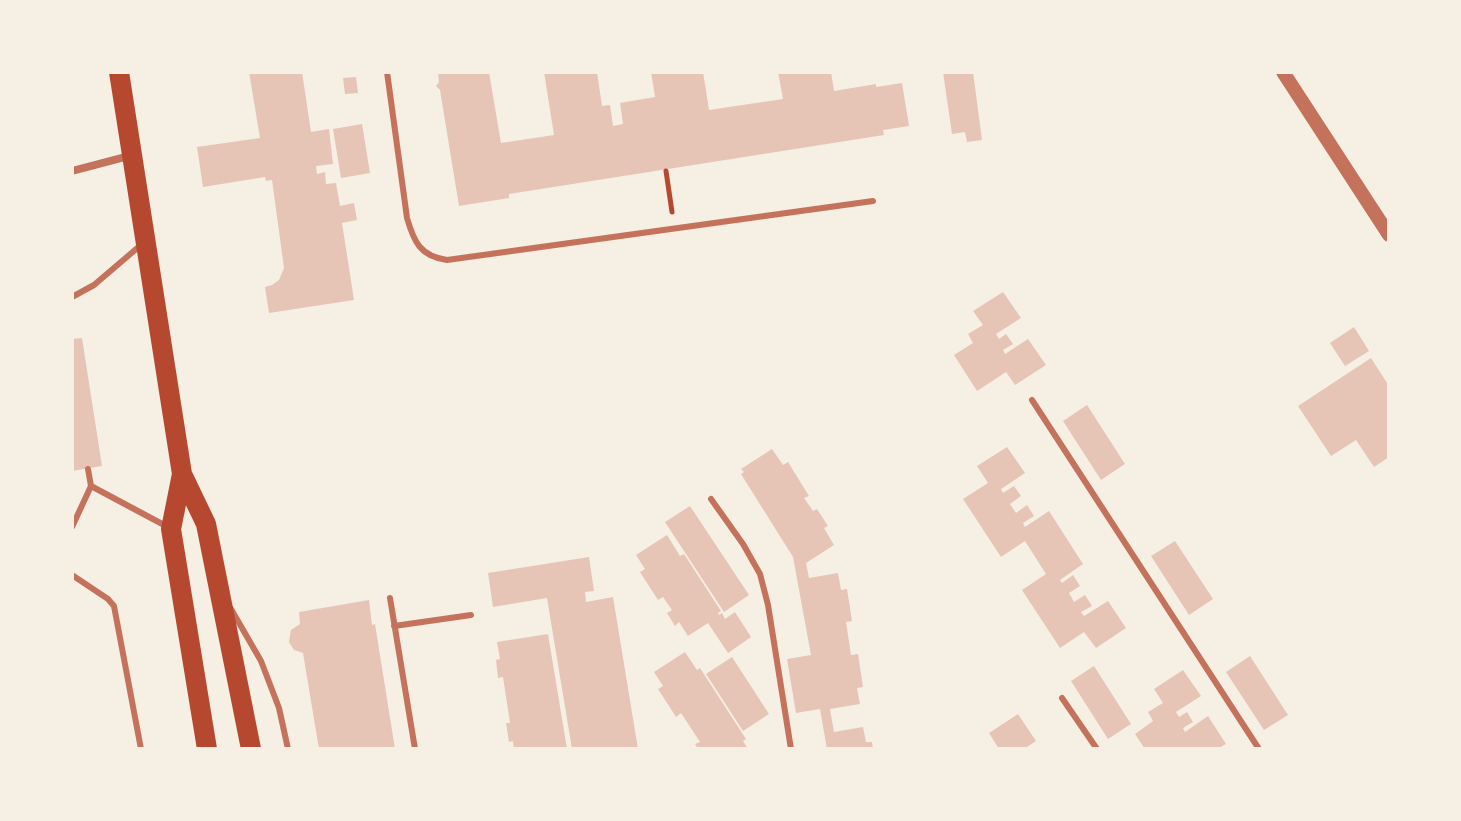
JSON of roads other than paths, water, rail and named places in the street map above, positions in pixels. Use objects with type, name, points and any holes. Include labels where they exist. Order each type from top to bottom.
[{"type":"main road","points":[[119,72],[182,474],[206,524],[251,749]]},
{"type":"main road","points":[[182,474],[171,529],[207,749]]},
{"type":"street","points":[[1283,72],[1389,235]]},
{"type":"street","points":[[72,171],[132,156]]},
{"type":"lane","points":[[387,72],[407,218],[420,249],[439,259],[873,201]]},
{"type":"lane","points":[[72,297],[94,285],[145,241]]},
{"type":"lane","points":[[1032,400],[1259,749]]},
{"type":"lane","points":[[72,527],[91,486],[88,469]]},
{"type":"lane","points":[[91,486],[171,529]]},
{"type":"lane","points":[[711,499],[760,574],[768,605],[791,749]]},
{"type":"lane","points":[[72,575],[114,606],[141,749]]},
{"type":"lane","points":[[217,585],[261,661],[279,708],[288,749]]},
{"type":"lane","points":[[390,598],[415,749]]},
{"type":"lane","points":[[394,626],[471,615]]},
{"type":"lane","points":[[1062,698],[1097,749]]}]
